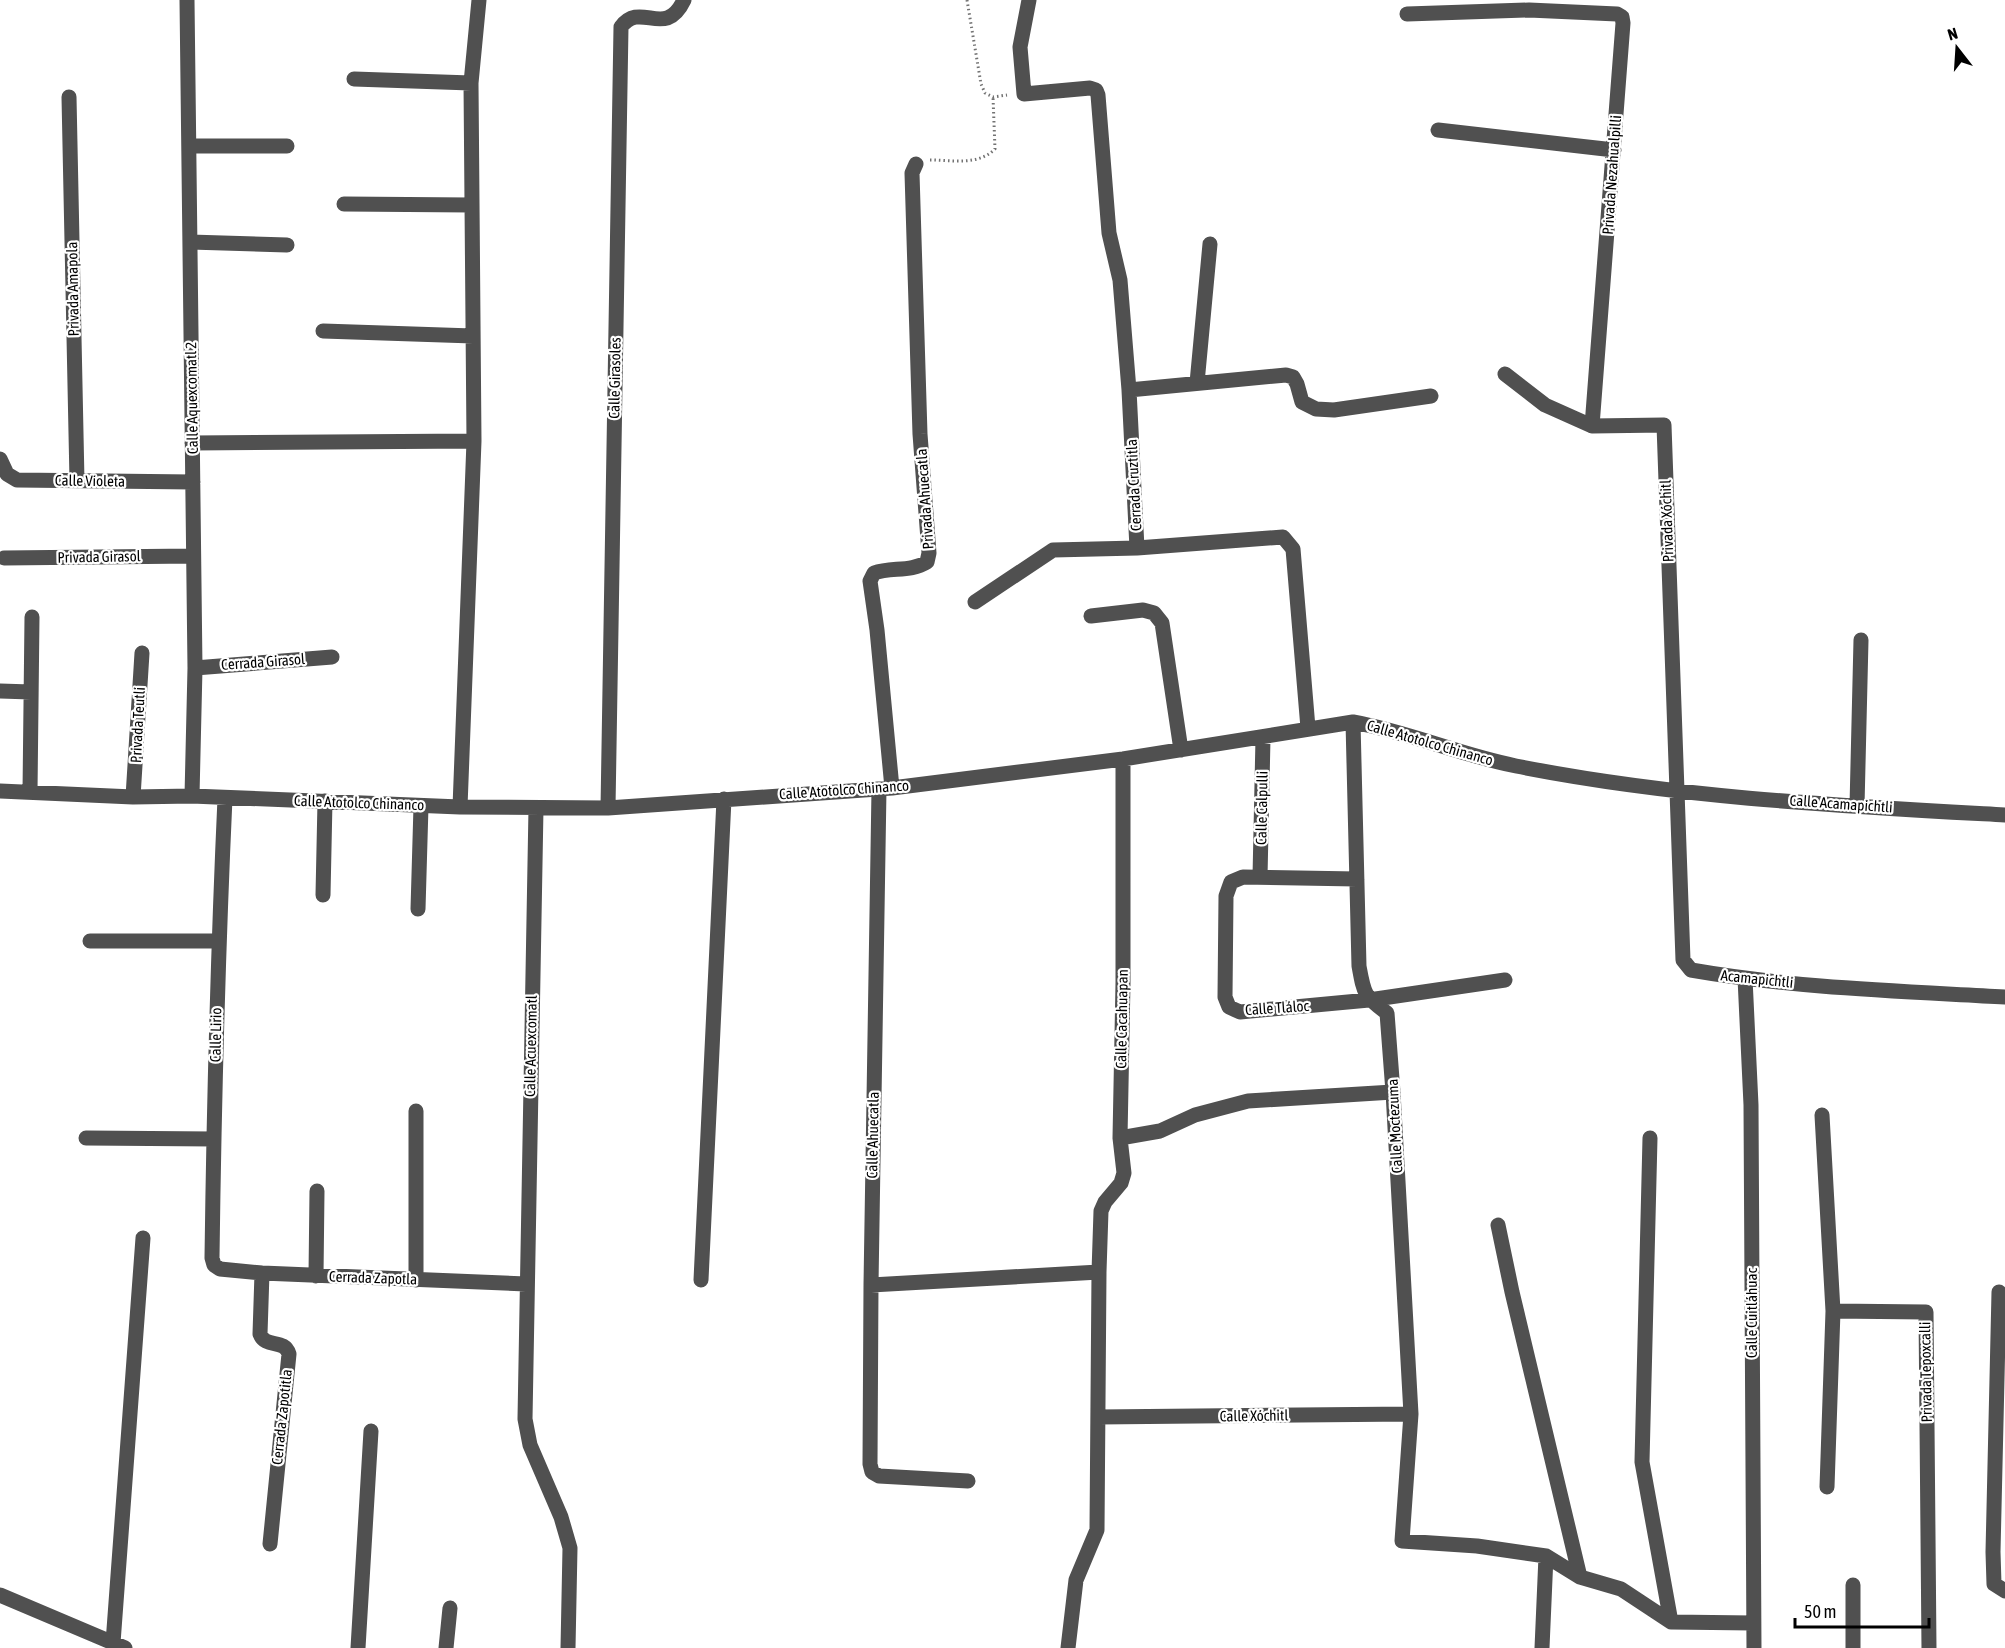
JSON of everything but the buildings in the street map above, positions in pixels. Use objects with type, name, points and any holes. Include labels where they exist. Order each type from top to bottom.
[{"type":"street","name":"Calle Aquexcomatl 2","points":[[187,0],[195,668],[192,796]]},
{"type":"street","points":[[460,807],[474,441],[471,82],[479,0]]},
{"type":"street","name":"Calle Girasoles","points":[[608,807],[621,27],[626,18],[634,14],[664,18],[673,15],[679,10],[684,0]]},
{"type":"street","points":[[1024,94],[1020,46],[1029,0]]},
{"type":"street","name":"Privada Nezahualpilli","points":[[1407,14],[1529,5],[1617,14],[1622,17],[1592,426]]},
{"type":"street","points":[[354,79],[471,82]]},
{"type":"street","name":"Cerrada Cruztitla","points":[[1024,94],[1090,88],[1096,90],[1098,95],[1108,233],[1119,280],[1129,390],[1137,548],[1283,537],[1293,549],[1308,728]]},
{"type":"street","name":"Privada Amapola","points":[[69,97],[77,481]]},
{"type":"street","points":[[1438,130],[1614,150]]},
{"type":"street","points":[[189,147],[287,146]]},
{"type":"street","name":"Privada Ahuecatla","points":[[885,788],[877,630],[870,581],[874,573],[883,570],[920,567],[927,562],[929,553],[920,423],[912,173],[916,164]]},
{"type":"street","points":[[344,204],[471,205]]},
{"type":"street","points":[[190,242],[287,245]]},
{"type":"street","points":[[1197,383],[1210,244]]},
{"type":"street","points":[[323,331],[473,336]]},
{"type":"street","name":"Privada Xóchitl","points":[[1505,374],[1545,405],[1592,426],[1664,425],[1676,791]]},
{"type":"street","points":[[1129,390],[1286,375],[1293,377],[1302,402],[1316,409],[1334,410],[1431,396]]},
{"type":"street","points":[[192,443],[474,441]]},
{"type":"street","name":"Calle Violeta","points":[[0,459],[7,474],[16,480],[193,482]]},
{"type":"street","points":[[975,602],[1053,550],[1137,548]]},
{"type":"street","name":"Privada Girasol","points":[[4,558],[193,556]]},
{"type":"street","points":[[1090,616],[1143,610],[1154,613],[1162,623],[1181,750]]},
{"type":"street","points":[[30,792],[32,617]]},
{"type":"street","points":[[1857,807],[1861,640]]},
{"type":"street","name":"Privada Teutli","points":[[134,797],[142,653]]},
{"type":"street","name":"Cerrada Girasol","points":[[195,668],[332,657]]},
{"type":"street","points":[[0,691],[31,692]]},
{"type":"street","name":"Calle Atotolco Chinanco","points":[[0,791],[134,797],[192,796],[421,806],[608,807],[885,788],[1123,759],[1353,722],[1378,726],[1513,766],[1676,791]]},
{"type":"street","name":"Calle Moctezuma","points":[[1353,722],[1359,966],[1363,988],[1369,1000],[1387,1013],[1394,1092],[1411,1414],[1402,1541],[1477,1546],[1546,1556]]},
{"type":"street","name":"Calle Calpulli","points":[[1260,878],[1263,738]]},
{"type":"street","name":"Calle Cacahuapan","points":[[1099,1272],[1101,1211],[1105,1202],[1121,1183],[1125,1173],[1120,1138],[1123,759]]},
{"type":"street","name":"Calle Ahuecatla","points":[[885,788],[871,1284],[870,1464],[872,1472],[879,1476],[968,1481]]},
{"type":"street","name":"Calle Acamapichtli","points":[[1676,791],[1857,807],[2005,815]]},
{"type":"street","name":"Acamapichtli","points":[[1676,791],[1683,960],[1691,970],[1745,978],[1874,990],[2005,997]]},
{"type":"street","name":"Calle Lirio","points":[[220,1269],[214,1264],[212,1258],[219,941],[225,798]]},
{"type":"street","points":[[701,1280],[724,799]]},
{"type":"street","points":[[323,895],[325,801]]},
{"type":"street","points":[[418,909],[421,806]]},
{"type":"street","name":"Calle Acuexcomatl","points":[[536,808],[525,1419],[530,1445],[561,1517],[570,1548],[568,1648]]},
{"type":"street","name":"Calle Tláloc","points":[[1357,879],[1243,877],[1231,882],[1226,896],[1225,997],[1229,1007],[1240,1012],[1369,1000],[1505,980]]},
{"type":"street","points":[[90,941],[219,941]]},
{"type":"street","name":"Calle Cuitláhuac","points":[[1745,978],[1751,1105],[1754,1648]]},
{"type":"street","points":[[1120,1138],[1160,1131],[1195,1115],[1248,1101],[1394,1092]]},
{"type":"street","points":[[416,1111],[416,1280]]},
{"type":"street","points":[[1822,1115],[1833,1311],[1827,1487]]},
{"type":"street","points":[[86,1138],[214,1139]]},
{"type":"street","points":[[1650,1138],[1642,1462],[1671,1622]]},
{"type":"street","points":[[316,1276],[317,1191]]},
{"type":"street","points":[[1498,1225],[1580,1577]]},
{"type":"street","points":[[0,1595],[119,1645],[143,1238]]},
{"type":"street","name":"Cerrada Zapotla","points":[[220,1269],[316,1276],[526,1284]]},
{"type":"street","points":[[871,1284],[1099,1272],[1097,1530],[1076,1580],[1068,1648]]},
{"type":"street","name":"Cerrada Zapotitla","points":[[262,1273],[260,1334],[267,1343],[287,1348],[289,1354],[270,1544]]},
{"type":"street","points":[[1999,1292],[1993,1552],[1994,1584],[2005,1591]]},
{"type":"street","name":"Privada Tepoxcalli","points":[[1833,1311],[1926,1312],[1929,1648]]},
{"type":"street","name":"Calle Xóchitl","points":[[1098,1417],[1411,1414]]},
{"type":"street","points":[[358,1648],[371,1431]]},
{"type":"street","points":[[1542,1648],[1546,1556],[1580,1577],[1621,1589],[1671,1622],[1753,1623]]},
{"type":"street","points":[[1853,1585],[1853,1648]]},
{"type":"street","points":[[446,1648],[450,1608]]},
{"type":"path","points":[[967,0],[981,84],[985,93],[993,97],[1024,94]]},
{"type":"path","points":[[916,164],[924,160],[975,160],[987,157],[995,149],[993,97]]}]
